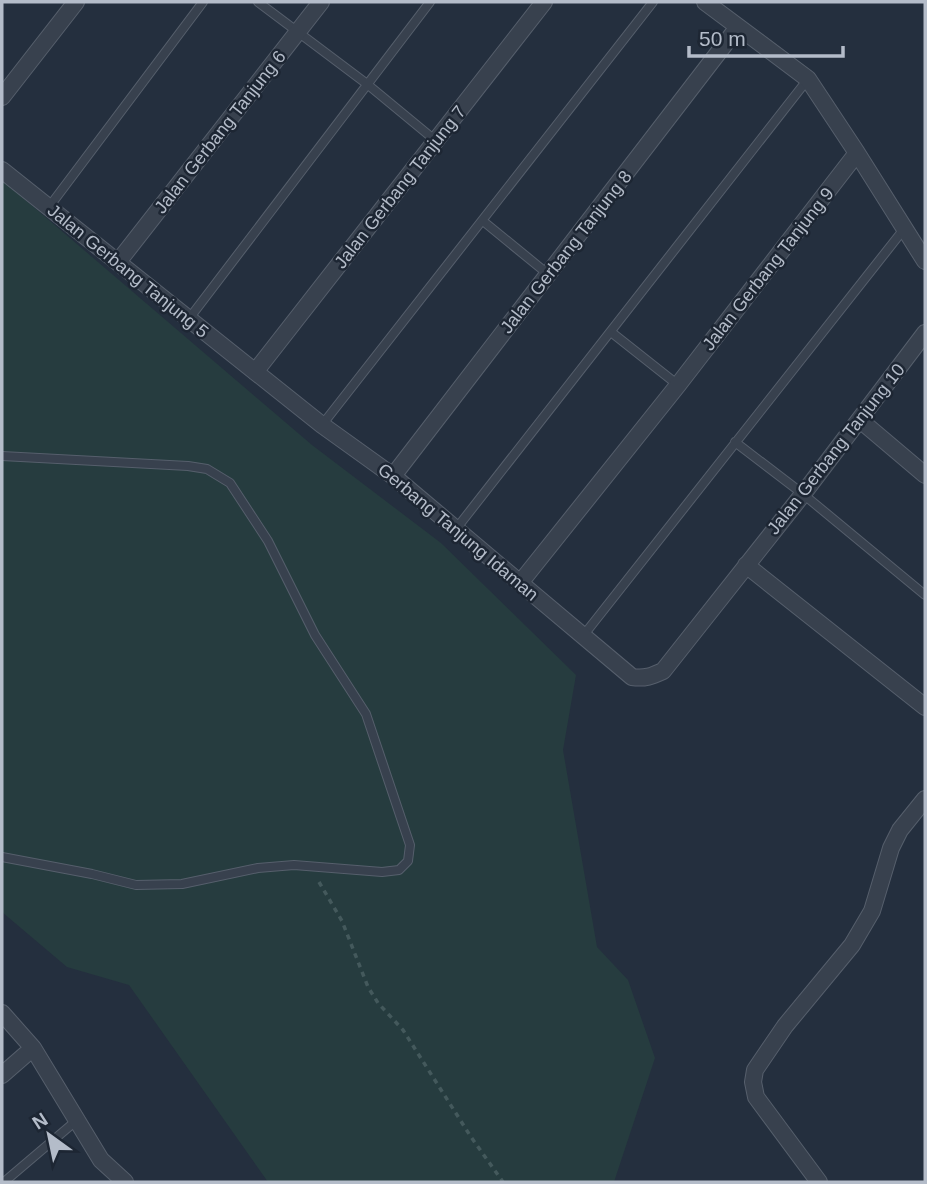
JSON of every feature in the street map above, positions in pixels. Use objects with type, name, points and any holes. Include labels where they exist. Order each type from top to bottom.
[{"type":"street","name":"Jalan Gerbang Tanjung 6","points":[[118,262],[321,2]]},
{"type":"street","name":"Jalan Gerbang Tanjung 7","points":[[255,372],[544,2]]},
{"type":"street","points":[[705,2],[808,79],[925,261]]},
{"type":"street","points":[[2,97],[7,76],[73,3]]},
{"type":"street","name":"Jalan Gerbang Tanjung 8","points":[[393,476],[738,27]]},
{"type":"street","name":"Jalan Gerbang Tanjung 9","points":[[520,583],[858,153]]},
{"type":"street","name":"Jalan Gerbang Tanjung 5","points":[[2,170],[255,372]]},
{"type":"street","name":"Jalan Gerbang Tanjung 10","points":[[663,671],[925,334]]},
{"type":"street","name":"Gerbang Tanjung Idaman","points":[[255,372],[321,425],[393,476],[632,677],[650,678],[663,671]]},
{"type":"street","points":[[859,420],[925,475]]},
{"type":"street","points":[[746,565],[925,707]]},
{"type":"street","points":[[819,1182],[756,1097],[753,1082],[755,1069],[785,1026],[852,944],[872,911],[891,848],[900,830],[925,799]]},
{"type":"street","points":[[2,1013],[33,1048],[101,1160],[125,1182]]},
{"type":"street","points":[[2,1075],[33,1048]]},
{"type":"lane","points":[[49,207],[203,2]]},
{"type":"lane","points":[[258,2],[367,84],[436,141]]},
{"type":"lane","points":[[187,320],[429,2]]},
{"type":"lane","points":[[321,425],[653,2]]},
{"type":"lane","points":[[456,529],[808,79]]},
{"type":"lane","points":[[483,221],[549,275]]},
{"type":"lane","points":[[583,636],[904,228]]},
{"type":"lane","points":[[611,332],[678,385]]},
{"type":"lane","points":[[735,442],[803,494],[925,595]]},
{"type":"lane","points":[[2,456],[188,466],[207,469],[230,483],[268,541],[315,635],[366,714],[410,845],[408,861],[399,870],[382,872],[294,865],[182,884],[136,885],[2,857]]},
{"type":"lane","points":[[4,1182],[77,1120]]},
{"type":"path","points":[[294,865],[316,878],[328,895],[342,921],[368,987],[378,1003],[403,1030],[503,1182]]},
{"type":"green space","points":[[2,180],[312,445],[441,543],[576,675],[563,750],[597,947],[628,980],[655,1058],[614,1182],[268,1182],[129,985],[67,967],[2,912]]}]
